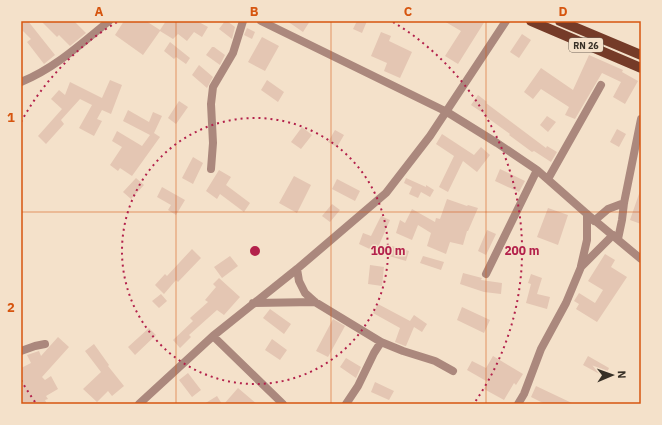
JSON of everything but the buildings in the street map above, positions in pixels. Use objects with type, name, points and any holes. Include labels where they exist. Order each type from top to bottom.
[{"type":"main road","name":"RN 26","points":[[531,21],[641,68]]},
{"type":"main road","name":"RN 26","points":[[560,21],[641,55]]},
{"type":"street","points":[[21,82],[44,72],[72,52],[109,21]]},
{"type":"street","points":[[211,169],[213,143],[211,104],[213,87],[233,52],[243,21]]},
{"type":"street","points":[[261,21],[447,112],[497,143],[537,170],[594,221],[616,237],[641,259]]},
{"type":"street","points":[[139,404],[213,336],[297,269],[386,193],[412,161],[447,112],[506,21]]},
{"type":"street","points":[[548,179],[601,85]]},
{"type":"street","points":[[581,267],[616,237],[622,220],[641,119]]},
{"type":"street","points":[[486,274],[537,170]]},
{"type":"street","points":[[594,221],[608,209],[624,203]]},
{"type":"street","points":[[518,404],[524,394],[541,349],[566,304],[581,267],[587,240],[587,214]]},
{"type":"street","points":[[297,269],[299,281],[305,293],[315,302],[381,342],[435,361],[453,371]]},
{"type":"street","points":[[253,303],[315,302]]},
{"type":"street","points":[[213,336],[283,404]]},
{"type":"street","points":[[346,404],[358,386],[381,342]]},
{"type":"street","points":[[21,350],[45,344]]}]
